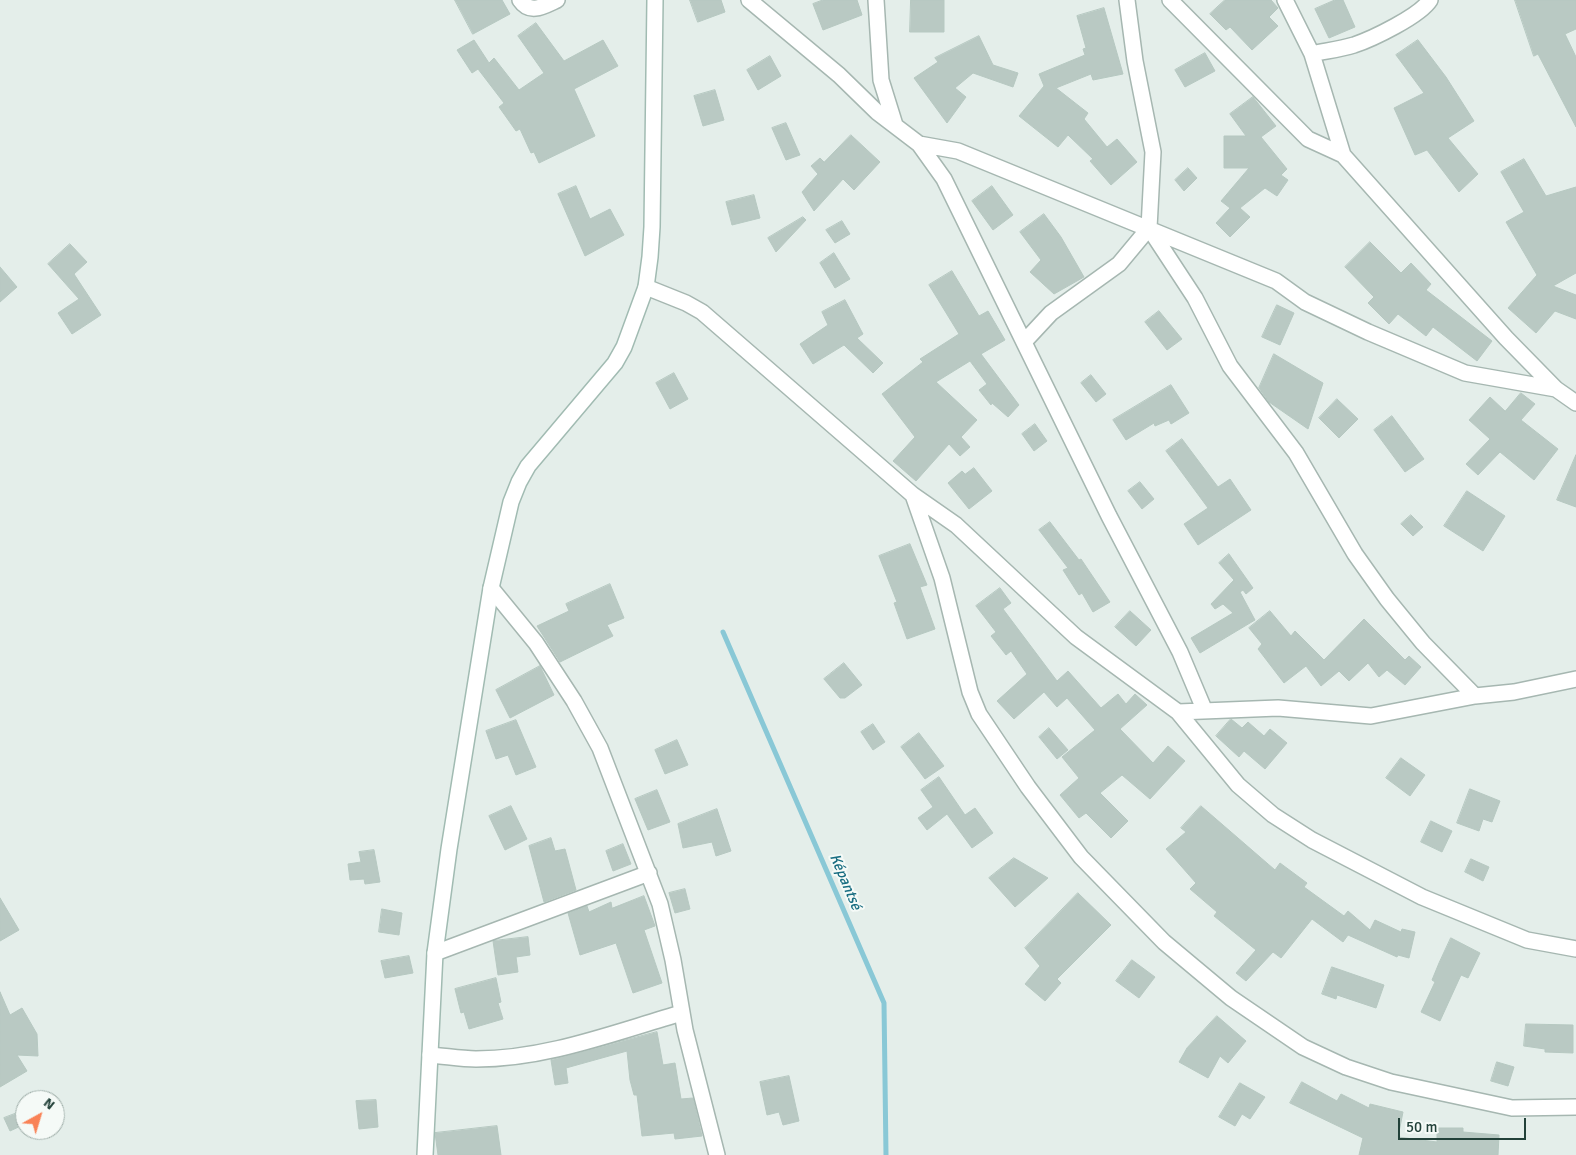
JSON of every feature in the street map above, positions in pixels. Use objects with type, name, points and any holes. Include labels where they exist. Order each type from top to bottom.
[{"type":"street","points":[[520,0],[523,5],[531,9],[539,8],[557,0]]},
{"type":"street","points":[[425,1155],[435,953],[449,849],[491,588],[511,502],[528,466],[615,363],[624,347],[646,287],[652,227],[655,0]]},
{"type":"street","points":[[749,0],[839,75],[876,112],[919,144],[944,179],[1109,516],[1180,652],[1204,709]]},
{"type":"street","points":[[876,0],[881,80],[895,125]]},
{"type":"street","points":[[1126,0],[1152,152],[1149,228],[1195,298],[1230,366],[1296,453],[1355,554],[1386,599],[1424,643],[1475,696]]},
{"type":"street","points":[[1170,0],[1308,139],[1342,156],[1506,338],[1556,389],[1576,403]]},
{"type":"street","points":[[1285,0],[1312,54],[1342,156]]},
{"type":"street","points":[[1312,54],[1354,45],[1424,9],[1430,0]]},
{"type":"street","points":[[919,144],[958,151],[1276,281],[1305,302],[1368,332],[1465,373],[1556,389]]},
{"type":"street","points":[[1024,342],[1051,313],[1083,288],[1119,264],[1149,228]]},
{"type":"street","points":[[646,287],[686,303],[702,312],[913,494],[956,525],[1076,636],[1178,712],[1238,785],[1273,815],[1312,840],[1439,904],[1527,940],[1576,949]]},
{"type":"street","points":[[913,494],[942,578],[970,692],[979,714],[1028,787],[1081,857],[1164,942],[1231,998],[1303,1048],[1346,1067],[1391,1082],[1512,1108],[1576,1107]]},
{"type":"street","points":[[491,588],[536,643],[574,701],[600,748],[660,904],[682,1013],[717,1155]]},
{"type":"street","points":[[1178,712],[1204,709],[1278,708],[1371,716],[1475,696],[1514,692],[1576,679]]},
{"type":"street","points":[[435,953],[649,873]]},
{"type":"street","points":[[430,1055],[476,1059],[540,1052],[598,1039],[682,1013]]},
{"type":"building","points":[[455,0],[502,0],[510,14],[473,34]]},
{"type":"building","points":[[690,0],[721,0],[725,12],[698,22]]},
{"type":"building","points":[[823,0],[857,0],[862,15],[823,30],[813,4]]},
{"type":"building","points":[[911,0],[944,0],[944,32],[910,32]]},
{"type":"building","points":[[1225,0],[1271,0],[1278,8],[1269,17],[1278,26],[1252,50],[1230,27],[1226,30],[1210,14]]},
{"type":"building","points":[[1335,0],[1343,0],[1355,27],[1329,38],[1315,9]]},
{"type":"building","points":[[1515,0],[1576,0],[1576,29],[1565,34],[1576,57],[1576,127],[1538,54],[1534,56]]},
{"type":"building","points":[[1104,8],[1123,74],[1093,80],[1091,74],[1056,88],[1088,113],[1084,119],[1107,147],[1117,139],[1137,162],[1111,185],[1090,161],[1093,159],[1068,135],[1058,147],[1019,116],[1044,86],[1039,74],[1085,55],[1083,49],[1086,48],[1077,16]]},
{"type":"building","points":[[536,23],[564,61],[603,40],[618,66],[574,89],[595,136],[539,163],[534,152],[531,153],[520,129],[516,131],[499,107],[504,103],[478,69],[472,73],[457,50],[474,40],[489,63],[494,58],[519,90],[544,73],[518,36]]},
{"type":"building","points":[[979,36],[993,65],[1018,73],[1013,87],[973,73],[955,88],[966,97],[947,123],[914,78],[938,62],[935,58]]},
{"type":"building","points":[[1418,40],[1446,77],[1474,121],[1448,138],[1478,174],[1459,192],[1427,150],[1415,155],[1394,108],[1424,93],[1396,55]]},
{"type":"building","points":[[1205,53],[1215,71],[1185,87],[1175,70]]},
{"type":"building","points":[[770,56],[781,76],[758,90],[747,70]]},
{"type":"building","points":[[715,90],[724,120],[703,126],[694,96]]},
{"type":"building","points":[[1253,97],[1276,126],[1261,137],[1287,169],[1281,175],[1288,180],[1277,196],[1265,188],[1240,208],[1250,217],[1230,237],[1216,223],[1230,208],[1221,201],[1249,168],[1224,168],[1224,136],[1246,136],[1230,114]]},
{"type":"building","points":[[786,123],[800,155],[786,160],[772,128]]},
{"type":"building","points":[[851,135],[880,162],[854,190],[843,179],[814,211],[802,192],[818,174],[811,166],[820,158],[824,162]]},
{"type":"building","points":[[1524,159],[1546,196],[1576,187],[1576,273],[1553,286],[1576,295],[1576,319],[1555,311],[1536,333],[1508,308],[1537,275],[1506,222],[1524,212],[1501,172]]},
{"type":"building","points":[[1188,168],[1197,178],[1184,191],[1175,180]]},
{"type":"building","points":[[576,186],[590,219],[610,209],[624,235],[585,256],[558,194]]},
{"type":"building","points":[[992,186],[1013,215],[993,230],[972,201]]},
{"type":"building","points":[[754,195],[760,218],[732,225],[726,202]]},
{"type":"building","points":[[1044,214],[1061,237],[1084,277],[1054,294],[1030,272],[1041,260],[1020,232]]},
{"type":"building","points":[[803,217],[806,220],[776,252],[768,238]]},
{"type":"building","points":[[842,221],[850,234],[835,243],[826,230]]},
{"type":"building","points":[[1370,242],[1401,273],[1411,263],[1431,284],[1426,290],[1492,341],[1477,361],[1433,327],[1426,336],[1398,314],[1389,324],[1368,303],[1374,297],[1345,267]]},
{"type":"building","points":[[70,244],[87,262],[74,274],[101,315],[72,334],[58,313],[79,299],[48,264]]},
{"type":"building","points":[[834,253],[850,279],[835,288],[820,263]]},
{"type":"building","points":[[0,267],[17,287],[0,302]]},
{"type":"building","points":[[952,271],[979,316],[988,311],[1005,340],[981,354],[1019,405],[1008,417],[992,403],[991,405],[979,390],[987,384],[970,361],[936,382],[977,420],[961,437],[970,447],[960,456],[949,444],[916,481],[893,461],[915,437],[882,394],[923,362],[920,359],[959,334],[929,285]]},
{"type":"building","points":[[845,300],[863,334],[857,338],[883,363],[873,373],[844,345],[813,364],[800,344],[828,325],[822,312]]},
{"type":"building","points":[[1277,305],[1294,313],[1280,345],[1262,337]]},
{"type":"building","points":[[1159,311],[1182,339],[1167,350],[1145,322]]},
{"type":"building","points":[[1274,354],[1323,383],[1308,429],[1269,402],[1259,388]]},
{"type":"building","points":[[674,373],[688,399],[670,409],[656,383]]},
{"type":"building","points":[[1091,375],[1106,394],[1096,402],[1081,383]]},
{"type":"building","points":[[1171,385],[1189,413],[1171,424],[1169,420],[1155,426],[1154,423],[1126,440],[1113,420]]},
{"type":"building","points":[[1521,393],[1535,404],[1521,420],[1558,449],[1534,480],[1500,452],[1478,475],[1466,464],[1490,439],[1469,420],[1490,397],[1505,411]]},
{"type":"building","points":[[1337,399],[1358,419],[1339,438],[1319,418]]},
{"type":"building","points":[[1392,416],[1424,459],[1405,472],[1374,430]]},
{"type":"building","points":[[1035,424],[1047,441],[1034,451],[1022,434]]},
{"type":"building","points":[[1182,439],[1218,487],[1230,479],[1251,510],[1198,545],[1184,524],[1208,508],[1166,451]]},
{"type":"building","points":[[1576,455],[1576,507],[1557,500]]},
{"type":"building","points":[[974,468],[992,491],[969,509],[948,483],[962,471],[965,474]]},
{"type":"building","points":[[1140,482],[1154,499],[1142,509],[1128,491]]},
{"type":"building","points":[[1467,491],[1505,516],[1483,551],[1444,526]]},
{"type":"building","points":[[1411,515],[1423,527],[1413,536],[1401,524]]},
{"type":"building","points":[[1050,522],[1079,560],[1081,559],[1110,602],[1093,612],[1082,593],[1079,595],[1063,570],[1068,568],[1039,530]]},
{"type":"building","points":[[910,544],[927,585],[920,587],[935,629],[907,639],[894,603],[897,602],[879,556]]},
{"type":"building","points":[[1229,554],[1253,588],[1246,594],[1243,590],[1240,592],[1255,620],[1200,653],[1191,638],[1233,613],[1223,604],[1215,609],[1211,604],[1234,580],[1219,563]]},
{"type":"building","points":[[610,584],[624,618],[607,625],[613,636],[560,662],[537,626],[569,611],[566,604]]},
{"type":"building","points":[[1000,588],[1011,603],[1003,609],[1057,681],[1068,671],[1101,708],[1118,694],[1126,704],[1135,694],[1147,705],[1120,729],[1153,763],[1168,746],[1185,761],[1150,799],[1122,775],[1100,793],[1128,821],[1111,838],[1086,813],[1079,818],[1060,795],[1079,778],[1062,757],[1095,730],[1067,698],[1057,707],[1044,692],[1014,719],[997,701],[1027,674],[1011,651],[1006,655],[991,636],[996,632],[976,606]]},
{"type":"building","points":[[1130,611],[1151,630],[1136,646],[1115,627]]},
{"type":"building","points":[[1270,611],[1291,636],[1295,631],[1324,660],[1364,619],[1405,660],[1409,656],[1421,667],[1405,685],[1387,670],[1379,677],[1368,663],[1349,681],[1339,671],[1321,686],[1306,666],[1284,683],[1258,649],[1262,644],[1249,628]]},
{"type":"building","points":[[844,663],[862,685],[845,698],[840,698],[824,679]]},
{"type":"building","points":[[540,666],[554,695],[510,718],[496,690]]},
{"type":"building","points":[[1231,719],[1242,728],[1248,722],[1264,736],[1270,729],[1287,743],[1265,769],[1244,751],[1239,757],[1216,736]]},
{"type":"building","points":[[516,720],[536,767],[516,775],[508,755],[496,759],[486,731]]},
{"type":"building","points":[[873,724],[885,742],[873,750],[861,732]]},
{"type":"building","points":[[1049,728],[1068,750],[1057,759],[1039,737]]},
{"type":"building","points":[[919,733],[944,766],[925,779],[901,747]]},
{"type":"building","points":[[677,740],[688,765],[665,774],[655,750]]},
{"type":"building","points":[[1401,758],[1425,775],[1410,796],[1386,778]]},
{"type":"building","points":[[939,777],[965,815],[975,808],[993,833],[972,848],[947,814],[927,830],[918,818],[933,807],[921,790]]},
{"type":"building","points":[[1470,789],[1500,801],[1492,822],[1483,819],[1479,831],[1457,823]]},
{"type":"building","points":[[657,790],[670,822],[648,830],[635,799]]},
{"type":"building","points":[[511,806],[527,839],[505,850],[489,816]]},
{"type":"building","points":[[1201,806],[1275,870],[1280,863],[1307,883],[1304,887],[1344,916],[1348,911],[1370,930],[1375,920],[1401,932],[1402,929],[1415,932],[1409,958],[1398,955],[1397,957],[1348,935],[1343,942],[1312,919],[1281,958],[1273,952],[1246,981],[1236,973],[1256,950],[1214,916],[1217,912],[1190,889],[1196,883],[1166,849],[1186,832],[1181,828]]},
{"type":"building","points":[[717,809],[731,851],[716,856],[712,842],[683,848],[678,824]]},
{"type":"building","points":[[1431,821],[1452,831],[1442,852],[1421,842]]},
{"type":"building","points":[[551,838],[555,851],[565,849],[576,890],[544,902],[529,846]]},
{"type":"building","points":[[623,844],[631,864],[613,871],[606,851]]},
{"type":"building","points":[[374,850],[380,882],[365,884],[364,879],[350,880],[348,864],[361,862],[359,852]]},
{"type":"building","points":[[1014,858],[1048,878],[1015,907],[989,878]]},
{"type":"building","points":[[1471,859],[1489,867],[1483,881],[1465,872]]},
{"type":"building","points":[[685,889],[690,909],[675,913],[669,893]]},
{"type":"building","points":[[1078,893],[1111,925],[1057,979],[1061,983],[1045,1001],[1025,984],[1040,966],[1025,948]]},
{"type":"building","points":[[644,896],[655,926],[644,930],[662,983],[633,993],[616,943],[580,955],[568,913],[587,906],[589,912],[611,902],[612,908]]},
{"type":"building","points":[[0,898],[19,930],[0,941]]},
{"type":"building","points":[[382,909],[402,913],[399,935],[379,932]]},
{"type":"building","points":[[528,937],[530,955],[516,957],[518,972],[498,975],[493,941]]},
{"type":"building","points":[[1451,938],[1480,953],[1468,978],[1461,975],[1440,1021],[1421,1012],[1435,982],[1432,980]]},
{"type":"building","points":[[409,956],[413,973],[385,978],[381,961]]},
{"type":"building","points":[[1132,960],[1155,977],[1139,998],[1116,981]]},
{"type":"building","points":[[1332,967],[1384,985],[1376,1008],[1337,995],[1336,999],[1322,994]]},
{"type":"building","points":[[496,978],[501,1002],[498,1003],[503,1019],[469,1029],[464,1012],[461,1013],[455,989]]},
{"type":"building","points":[[0,992],[10,1015],[22,1008],[37,1034],[38,1056],[17,1055],[27,1071],[0,1087]]},
{"type":"building","points":[[1217,1016],[1246,1041],[1228,1063],[1220,1056],[1208,1078],[1179,1062],[1187,1048]]},
{"type":"building","points":[[1526,1024],[1573,1025],[1573,1053],[1545,1052],[1545,1049],[1524,1046]]},
{"type":"building","points":[[657,1032],[663,1065],[675,1063],[681,1099],[693,1098],[702,1136],[675,1139],[674,1133],[642,1136],[637,1095],[634,1095],[630,1080],[627,1051],[566,1068],[568,1083],[555,1085],[551,1060]]},
{"type":"building","points":[[1497,1062],[1514,1067],[1508,1086],[1491,1081]]},
{"type":"building","points":[[789,1076],[799,1121],[783,1125],[779,1112],[767,1115],[760,1082]]},
{"type":"building","points":[[1302,1082],[1337,1101],[1341,1094],[1369,1108],[1370,1104],[1403,1112],[1398,1137],[1437,1142],[1437,1128],[1463,1128],[1463,1132],[1499,1135],[1498,1155],[1359,1155],[1363,1138],[1290,1103]]},
{"type":"building","points":[[1240,1083],[1265,1097],[1250,1119],[1242,1114],[1235,1126],[1219,1117]]},
{"type":"building","points":[[376,1100],[378,1127],[359,1129],[356,1101]]},
{"type":"building","points":[[15,1114],[15,1129],[10,1131],[4,1118]]},
{"type":"building","points":[[497,1126],[501,1155],[438,1155],[435,1133]]},
{"type":"waterway","name":"Képantsé","points":[[723,632],[884,1003],[886,1155]]}]
